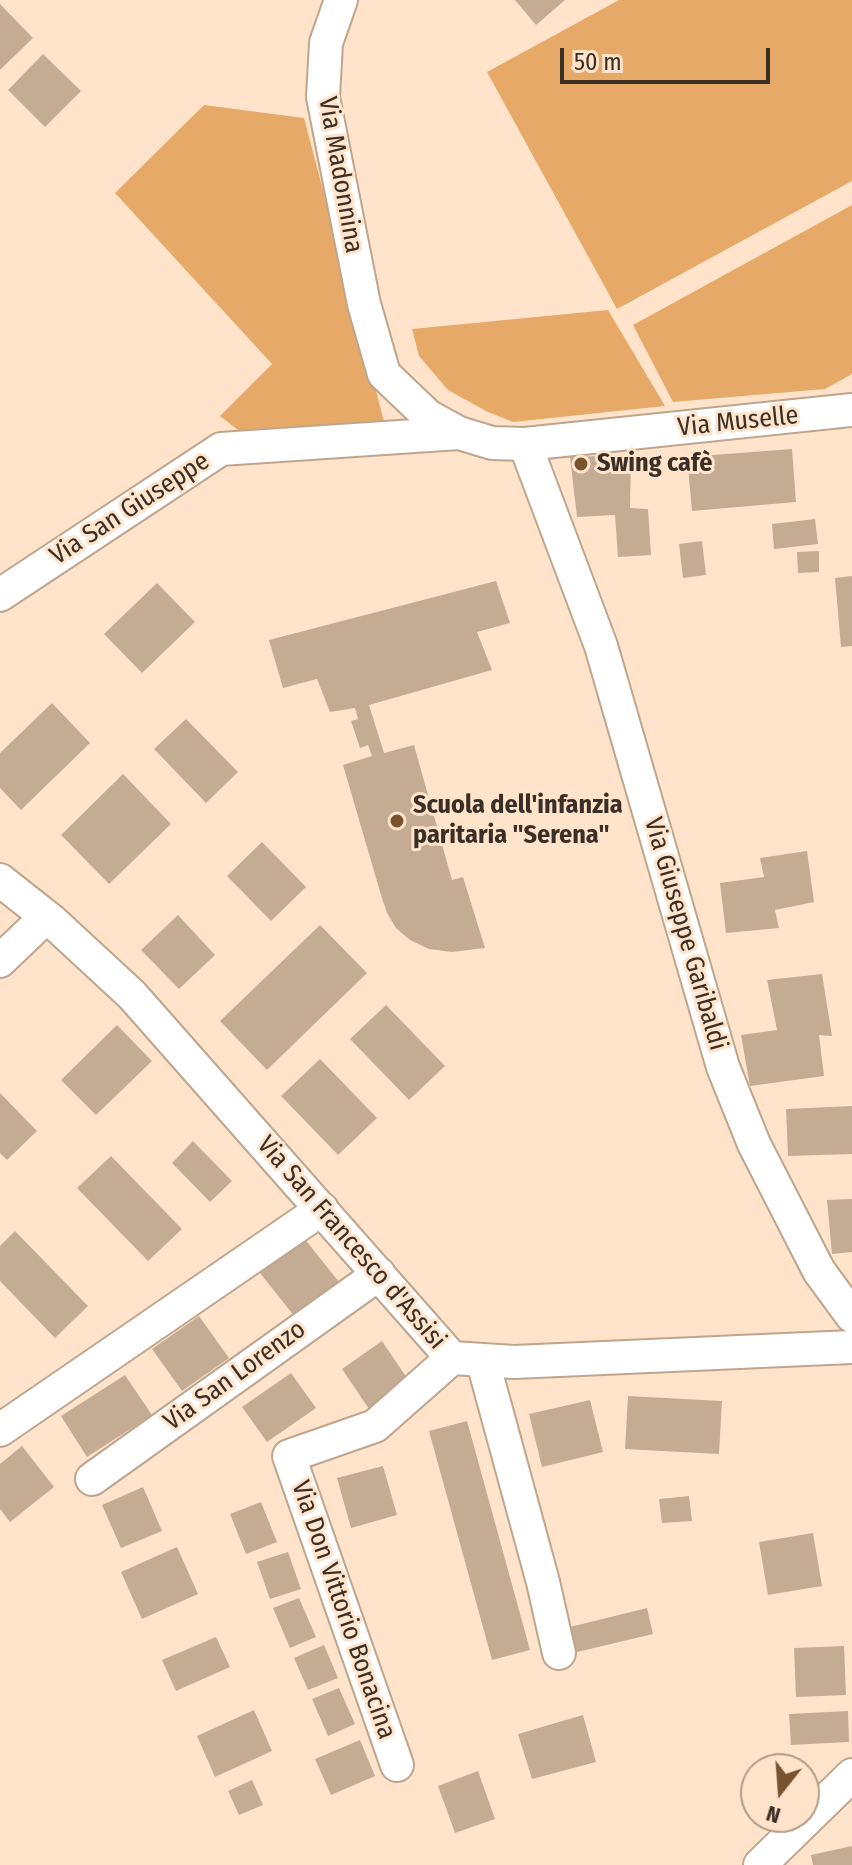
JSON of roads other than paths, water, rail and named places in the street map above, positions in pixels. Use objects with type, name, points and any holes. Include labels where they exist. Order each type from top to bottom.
[{"type":"street","name":"Via Madonnina","points":[[341,0],[326,43],[323,97],[364,304]]},
{"type":"street","name":"Via Muselle","points":[[364,304],[384,374],[428,416],[459,433],[492,443],[525,444],[852,410]]},
{"type":"street","name":"Via San Giuseppe","points":[[0,595],[221,449],[459,433]]},
{"type":"street","name":"Via Giuseppe Garibaldi","points":[[525,444],[601,646],[723,1067],[754,1144],[819,1271],[852,1316]]},
{"type":"street","name":"Via San Francesco d'Assisi","points":[[0,880],[132,995],[379,1274],[468,1360]]},
{"type":"street","points":[[0,961],[46,917]]},
{"type":"street","points":[[0,1430],[322,1209]]},
{"type":"street","name":"Via San Lorenzo","points":[[92,1479],[379,1274]]},
{"type":"street","points":[[559,1653],[543,1582],[468,1360],[852,1347]]},
{"type":"street","name":"Via Don Vittorio Bonacina","points":[[397,1765],[289,1456],[375,1426],[468,1360]]},
{"type":"street","points":[[760,1865],[852,1775]]},
{"type":"place","name":"Swing cafè","points":[[581,464]]},
{"type":"place","name":"Scuola dell'infanzia paritaria \"Serena\"","points":[[397,821]]}]
